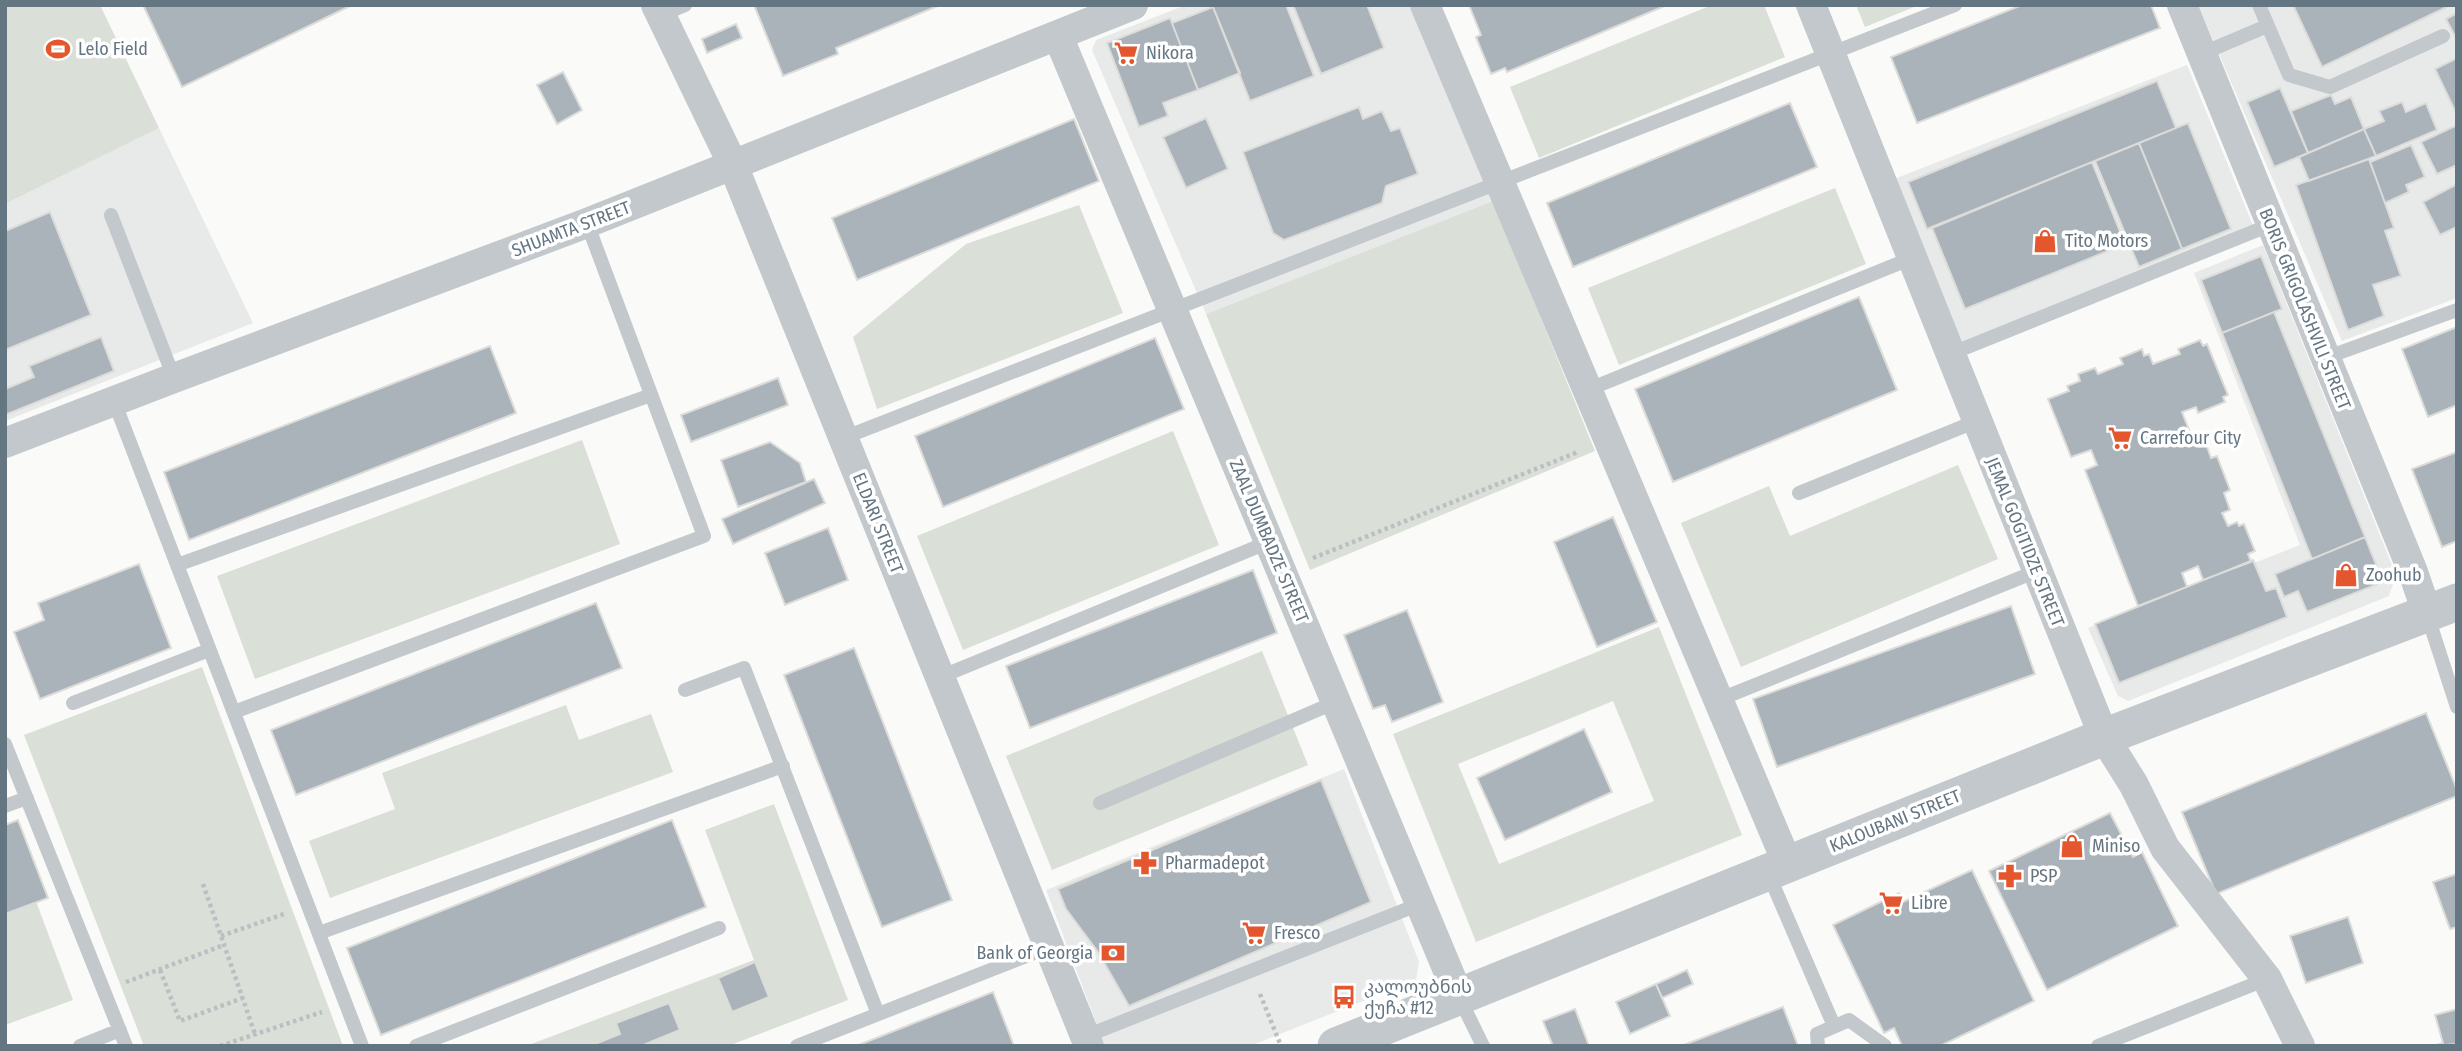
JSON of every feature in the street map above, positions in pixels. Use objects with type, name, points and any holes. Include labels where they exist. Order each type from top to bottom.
[{"type":"street","name":"SHUAMTA STREET","points":[[5,443],[587,223],[1058,36],[1085,14],[1133,5]]},
{"type":"street","points":[[1424,5],[1718,700],[1778,869]]},
{"type":"street","name":"JEMAL GOGITIDZE STREET","points":[[1811,5],[2104,737],[2134,785],[2165,848],[2267,979],[2300,1046]]},
{"type":"street","name":"BORIS GRIGOLASHVILI STREET","points":[[2182,5],[2413,572],[2442,607]]},
{"type":"street","name":"ELDARI STREET","points":[[667,9],[733,165],[1087,1041]]},
{"type":"street","name":"ZAAL DUMBADZE STREET","points":[[1058,36],[1459,997]]},
{"type":"street","name":"KALOUBANI STREET","points":[[1336,1046],[2104,737],[2442,607]]},
{"type":"lane","points":[[843,438],[1955,5]]},
{"type":"lane","points":[[2259,5],[2289,75],[2330,87],[2443,36]]},
{"type":"lane","points":[[2201,54],[2267,26]]},
{"type":"lane","points":[[111,215],[174,377]]},
{"type":"lane","points":[[234,712],[704,537],[587,223]]},
{"type":"lane","points":[[1950,354],[2270,225]]},
{"type":"lane","points":[[1587,390],[1912,258]]},
{"type":"lane","points":[[2325,358],[2457,310]]},
{"type":"lane","points":[[177,565],[651,395]]},
{"type":"lane","points":[[114,401],[362,1046]]},
{"type":"lane","points":[[1799,493],[1977,421]]},
{"type":"lane","points":[[940,677],[1269,542]]},
{"type":"lane","points":[[1718,700],[2037,571]]},
{"type":"lane","points":[[2442,607],[2457,706]]},
{"type":"lane","points":[[73,703],[209,650]]},
{"type":"lane","points":[[685,690],[744,668],[878,1014]]},
{"type":"lane","points":[[1100,803],[1336,702]]},
{"type":"lane","points":[[5,744],[126,1046]]},
{"type":"lane","points":[[319,933],[782,766]]},
{"type":"lane","points":[[5,806],[27,798]]},
{"type":"lane","points":[[1778,869],[1834,1026]]},
{"type":"lane","points":[[1087,1041],[1250,971],[1420,904]]},
{"type":"lane","points":[[416,1046],[719,928]]},
{"type":"lane","points":[[797,1046],[1049,947]]},
{"type":"lane","points":[[2098,1046],[2267,979]]},
{"type":"lane","name":"ZAAL DUMBADZE STREET","points":[[1459,997],[1483,1046]]},
{"type":"lane","points":[[1818,1046],[1817,1034],[1849,1020],[1885,1046]]},
{"type":"lane","points":[[80,1046],[120,1030]]},
{"type":"path","points":[[1282,571],[1608,440]]},
{"type":"path","points":[[202,884],[255,1034]]},
{"type":"path","points":[[221,936],[308,906]]},
{"type":"path","points":[[104,990],[224,945]]},
{"type":"path","points":[[160,970],[180,1021],[243,998]]},
{"type":"path","points":[[1250,971],[1281,1046]]},
{"type":"path","points":[[220,1046],[346,1004]]},
{"type":"shaded area","name":"Lelo Field","points":[[5,5],[100,5],[159,128],[5,204]]},
{"type":"shaded area","points":[[1186,5],[1411,5],[1493,201],[1206,314],[1092,50],[1096,40]]},
{"type":"shaded area","points":[[1712,5],[1764,5],[1785,57],[1539,158],[1510,87]]},
{"type":"shaded area","points":[[1856,5],[1919,5],[1865,27]]},
{"type":"shaded area","points":[[2198,5],[2457,5],[2457,298],[2342,341]]},
{"type":"shaded area","points":[[2187,65],[2254,228],[1962,342],[1894,179]]},
{"type":"shaded area","points":[[159,128],[253,323],[5,421],[5,204]]},
{"type":"shaded area","points":[[1835,188],[1866,264],[1619,365],[1588,288]]},
{"type":"shaded area","points":[[1493,201],[1595,451],[1310,570],[1206,314]]},
{"type":"shaded area","points":[[1079,205],[1123,313],[877,409],[853,337],[966,244]]},
{"type":"shaded area","points":[[2263,245],[2396,575],[2389,596],[2128,701],[2118,696],[2088,628],[2300,545],[2194,273]]},
{"type":"shaded area","points":[[1173,431],[1219,545],[963,650],[917,536]]},
{"type":"shaded area","points":[[582,440],[620,544],[255,679],[217,576]]},
{"type":"shaded area","points":[[1958,465],[1998,559],[1741,667],[1681,523],[1769,486],[1790,536]]},
{"type":"shaded area","points":[[1659,627],[1742,835],[1476,942],[1393,734]],"holes":[[[1613,701],[1654,801],[1499,864],[1458,764]]]},
{"type":"shaded area","points":[[1262,651],[1308,765],[1052,870],[1006,756]]},
{"type":"shaded area","points":[[202,667],[343,1046],[144,1046],[24,735]]},
{"type":"shaded area","points":[[566,705],[579,740],[651,714],[673,772],[330,898],[309,841],[395,809],[382,773]]},
{"type":"shaded area","points":[[1344,769],[1419,962],[1416,980],[1250,1046],[1105,1046],[1046,890]]},
{"type":"shaded area","points":[[774,804],[848,1000],[728,1046],[526,1046],[754,960],[705,830]]},
{"type":"shaded area","points":[[34,896],[73,1000],[5,1025],[5,907]]},
{"type":"building","points":[[143,5],[350,5],[350,6],[182,87]]},
{"type":"building","points":[[754,5],[940,5],[836,48],[838,54],[783,76]]},
{"type":"building","points":[[1286,5],[1314,76],[1250,101],[1213,7]]},
{"type":"building","points":[[1293,5],[1367,5],[1384,48],[1321,74]]},
{"type":"building","points":[[1469,5],[1667,5],[1507,72],[1505,68],[1491,74],[1476,37],[1481,35]]},
{"type":"building","points":[[2022,5],[2151,5],[2160,28],[1917,123],[1891,57]]},
{"type":"building","points":[[2293,5],[2451,5],[2322,67]]},
{"type":"building","points":[[1213,7],[1240,73],[1198,90],[1172,23]]},
{"type":"building","points":[[2457,13],[2457,40],[2446,19]]},
{"type":"building","points":[[1170,18],[1198,90],[1163,103],[1168,116],[1139,127],[1107,43]]},
{"type":"building","points":[[736,24],[742,38],[707,53],[702,39]]},
{"type":"building","points":[[2457,58],[2457,115],[2435,69]]},
{"type":"building","points":[[563,72],[582,110],[557,124],[537,85]]},
{"type":"building","points":[[2157,81],[2176,128],[1927,229],[1908,182]]},
{"type":"building","points":[[2280,88],[2308,153],[2274,167],[2247,102]]},
{"type":"building","points":[[2331,95],[2335,104],[2351,97],[2364,129],[2308,153],[2291,111]]},
{"type":"building","points":[[2402,102],[2406,112],[2426,103],[2437,130],[2376,156],[2364,129],[2384,121],[2379,111]]},
{"type":"building","points":[[1790,103],[1817,167],[1573,267],[1547,203]]},
{"type":"building","points":[[1359,107],[1363,119],[1382,111],[1391,131],[1400,128],[1418,174],[1386,186],[1382,203],[1284,240],[1273,233],[1243,152]]},
{"type":"building","points":[[1206,118],[1228,169],[1186,188],[1163,137]]},
{"type":"building","points":[[1074,119],[1099,181],[857,280],[832,218]]},
{"type":"building","points":[[2188,123],[2231,229],[2182,249],[2139,143]]},
{"type":"building","points":[[2457,125],[2457,165],[2437,174],[2421,142]]},
{"type":"building","points":[[2364,129],[2376,156],[2309,181],[2299,157]]},
{"type":"building","points":[[2139,143],[2182,249],[2139,267],[2095,161]]},
{"type":"building","points":[[2411,145],[2425,177],[2406,185],[2409,192],[2385,203],[2370,162]]},
{"type":"building","points":[[2369,159],[2394,228],[2385,231],[2401,276],[2373,285],[2384,316],[2348,330],[2296,185]]},
{"type":"building","points":[[2092,162],[2125,244],[1965,309],[1932,228]]},
{"type":"building","points":[[2457,184],[2457,227],[2440,235],[2423,202]]},
{"type":"building","points":[[50,212],[91,315],[5,350],[5,231]]},
{"type":"building","points":[[2261,256],[2282,309],[2222,333],[2201,280]]},
{"type":"building","points":[[1859,297],[1897,390],[1673,482],[1635,389]]},
{"type":"building","points":[[2274,312],[2365,537],[2312,559],[2222,333]]},
{"type":"building","points":[[2457,327],[2457,405],[2428,417],[2402,349]]},
{"type":"building","points":[[101,337],[114,371],[5,415],[5,389],[34,377],[29,366]]},
{"type":"building","points":[[1155,338],[1184,409],[943,507],[915,436]]},
{"type":"building","points":[[2200,340],[2203,346],[2207,344],[2228,395],[2223,397],[2225,402],[2198,413],[2196,407],[2182,412],[2195,445],[2205,441],[2211,458],[2217,456],[2230,490],[2224,493],[2230,510],[2222,513],[2228,526],[2237,522],[2239,526],[2244,524],[2255,551],[2248,554],[2251,562],[2203,580],[2198,566],[2182,573],[2187,587],[2138,606],[2085,470],[2097,465],[2091,450],[2071,457],[2048,399],[2069,391],[2067,386],[2080,381],[2078,374],[2095,368],[2098,374],[2123,364],[2120,358],[2142,349],[2144,356],[2149,354],[2153,364],[2180,354],[2178,349]]},
{"type":"building","points":[[490,346],[516,413],[189,540],[164,472]]},
{"type":"building","points":[[778,378],[788,405],[691,442],[681,415]]},
{"type":"building","points":[[770,442],[800,463],[806,482],[738,507],[721,460]]},
{"type":"building","points":[[2457,452],[2457,541],[2442,547],[2412,469]]},
{"type":"building","points":[[814,479],[825,503],[733,544],[722,519]]},
{"type":"building","points":[[1613,517],[1657,622],[1597,647],[1554,542]]},
{"type":"building","points":[[828,528],[848,580],[785,605],[765,553]]},
{"type":"building","points":[[2365,537],[2383,582],[2307,612],[2298,591],[2284,597],[2275,574]]},
{"type":"building","points":[[2253,560],[2266,591],[2276,588],[2287,617],[2119,683],[2095,624]]},
{"type":"building","points":[[139,564],[171,648],[40,699],[14,632],[44,620],[38,603]]},
{"type":"building","points":[[1253,570],[1277,633],[1030,728],[1006,666]]},
{"type":"building","points":[[596,603],[622,668],[296,795],[271,730]]},
{"type":"building","points":[[2011,606],[2035,674],[1777,767],[1753,699]]},
{"type":"building","points":[[1407,610],[1443,702],[1392,722],[1385,705],[1373,709],[1344,635]]},
{"type":"building","points":[[854,648],[952,900],[882,927],[784,675]]},
{"type":"building","points":[[2426,713],[2457,796],[2216,894],[2182,812]]},
{"type":"building","points":[[1584,729],[1612,792],[1505,840],[1477,778]]},
{"type":"building","points":[[1321,780],[1371,902],[1129,1006],[1098,952],[1066,909],[1058,889]]},
{"type":"building","points":[[2110,813],[2133,857],[2142,852],[2178,926],[2047,990],[1989,871]]},
{"type":"building","points":[[18,820],[48,898],[5,914],[5,825]]},
{"type":"building","points":[[672,820],[706,907],[381,1035],[347,948]]},
{"type":"building","points":[[1972,870],[2034,1001],[1940,1046],[1902,1046],[1894,1028],[1884,1033],[1833,925],[1899,893],[1903,902]]},
{"type":"building","points":[[2457,874],[2457,927],[2450,929],[2433,882]]},
{"type":"building","points":[[2348,917],[2363,963],[2306,983],[2290,936]]},
{"type":"building","points":[[755,962],[769,997],[732,1012],[718,978]]},
{"type":"building","points":[[1687,970],[1693,984],[1662,998],[1656,984]]},
{"type":"building","points":[[1656,984],[1670,1016],[1630,1034],[1616,1002]]},
{"type":"building","points":[[993,992],[1014,1046],[856,1046]]},
{"type":"building","points":[[669,1003],[680,1030],[641,1046],[590,1046],[620,1034],[616,1023]]},
{"type":"building","points":[[1783,1007],[1798,1046],[1681,1046]]},
{"type":"building","points":[[1575,1009],[1589,1046],[1553,1046],[1543,1021]]},
{"type":"building","points":[[2457,1009],[2457,1044],[2432,1046],[2443,1043],[2435,1015]]},
{"type":"place","name":"Lelo Field","points":[[58,49]]},
{"type":"place","name":"Nikora","points":[[1126,53]]},
{"type":"place","name":"Tito Motors","points":[[2045,241]]},
{"type":"place","name":"Carrefour City","points":[[2120,438]]},
{"type":"place","name":"Zoohub","points":[[2346,575]]},
{"type":"place","name":"Miniso","points":[[2072,846]]},
{"type":"place","name":"Pharmadepot","points":[[1145,863]]},
{"type":"place","name":"PSP","points":[[2010,876]]},
{"type":"place","name":"Libre","points":[[1891,903]]},
{"type":"place","name":"Fresco","points":[[1254,933]]},
{"type":"place","name":"Bank of Georgia","points":[[1113,953]]},
{"type":"place","name":"კალოუბნის ქუჩა #12","points":[[1344,997]]}]
